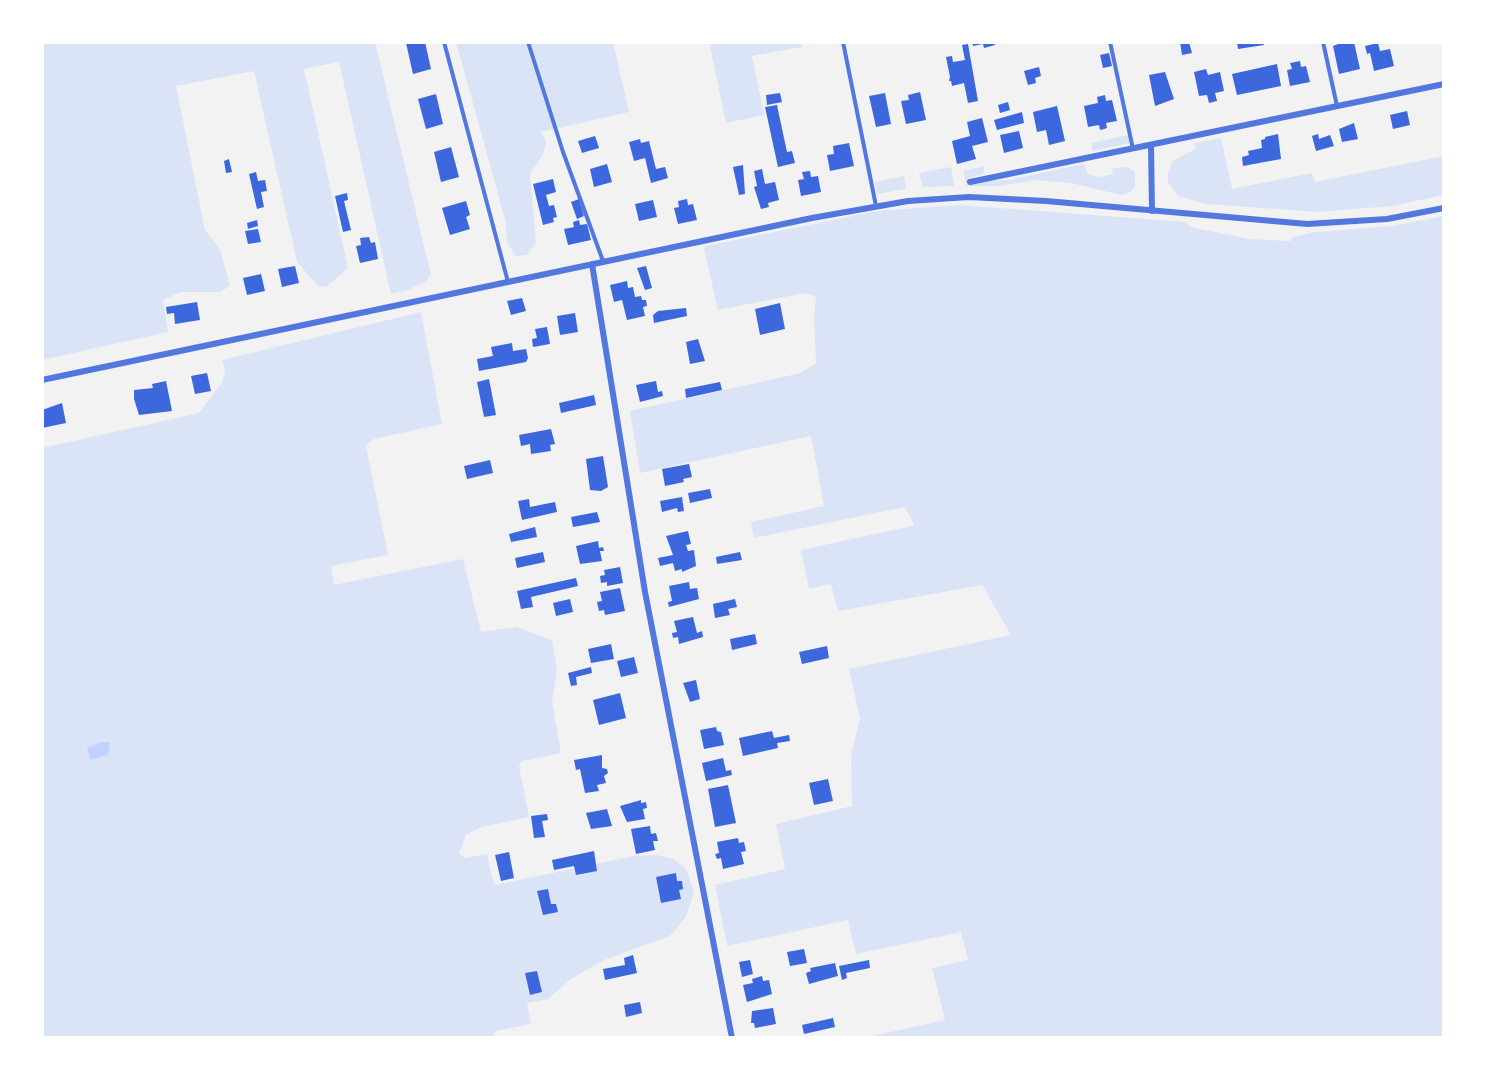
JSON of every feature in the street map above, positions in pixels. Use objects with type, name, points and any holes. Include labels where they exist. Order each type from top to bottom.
[{"type":"street","points":[[970,182],[1337,108],[1444,84]]},
{"type":"street","points":[[1151,146],[1152,211]]},
{"type":"street","points":[[42,380],[603,261],[876,206],[969,197],[1330,224],[1387,219],[1444,208]]},
{"type":"street","points":[[592,264],[645,592],[732,1038]]},
{"type":"lane","points":[[444,42],[508,282]]},
{"type":"lane","points":[[528,42],[603,261]]},
{"type":"lane","points":[[843,42],[876,206]]},
{"type":"lane","points":[[1110,42],[1133,149]]},
{"type":"lane","points":[[1323,42],[1337,108]]},
{"type":"shaded area","points":[[42,42],[375,42],[431,275],[426,281],[408,290],[391,294],[339,62],[304,69],[348,268],[327,286],[319,287],[297,262],[254,71],[176,86],[205,230],[220,249],[230,286],[220,292],[181,292],[163,300],[168,332],[42,360]]},
{"type":"shaded area","points":[[456,42],[613,42],[629,112],[541,132],[546,141],[543,155],[530,174],[536,243],[527,255],[516,256],[507,242],[506,223]]},
{"type":"shaded area","points":[[709,42],[801,42],[802,47],[752,56],[764,115],[726,123]]},
{"type":"shaded area","points":[[1128,135],[1130,143],[1093,151],[1091,143]]},
{"type":"shaded area","points":[[1221,138],[1232,189],[1312,173],[1315,182],[1444,156],[1444,195],[1392,206],[1319,212],[1206,204],[1178,196],[1168,182],[1168,172],[1173,161],[1195,149],[1195,143]]},
{"type":"shaded area","points":[[1084,164],[1088,174],[1098,177],[1113,174],[1112,168],[1128,167],[1135,173],[1135,187],[1129,193],[1121,195],[1071,183],[1035,180],[1000,186],[967,186],[963,171],[985,166],[983,174],[969,178],[970,182],[1008,180]]},
{"type":"shaded area","points":[[951,167],[954,186],[923,187],[919,173]]},
{"type":"shaded area","points":[[904,176],[906,189],[877,194],[875,182]]},
{"type":"shaded area","points":[[959,205],[1186,222],[1190,227],[1249,239],[1291,241],[1292,237],[1316,232],[1392,226],[1444,216],[1444,1038],[863,1038],[945,1020],[932,968],[968,960],[961,932],[856,954],[848,920],[727,946],[715,885],[785,869],[776,824],[852,806],[851,756],[860,719],[849,669],[1011,635],[982,585],[838,611],[831,584],[809,589],[801,550],[912,526],[914,524],[905,507],[754,538],[751,522],[824,506],[811,436],[640,473],[630,411],[801,373],[816,363],[814,318],[816,297],[805,293],[718,310],[704,249],[706,246],[877,211]]},
{"type":"shaded area","points":[[421,312],[442,424],[374,439],[366,446],[388,555],[331,566],[334,585],[463,559],[481,632],[516,627],[552,640],[557,670],[552,702],[561,753],[522,761],[519,766],[529,817],[482,827],[466,835],[459,853],[465,858],[487,854],[494,885],[634,856],[657,855],[673,859],[686,869],[694,892],[686,917],[670,936],[604,960],[571,979],[548,999],[527,1003],[531,1024],[496,1031],[492,1038],[42,1038],[42,448],[199,413],[222,382],[225,371],[222,360]]},
{"type":"water","points":[[101,742],[110,742],[108,755],[91,760],[87,748]]},
{"type":"building","points":[[425,42],[431,69],[413,74],[406,43]]},
{"type":"building","points":[[972,42],[994,42],[995,45],[984,48],[983,44],[973,46]]},
{"type":"building","points":[[1180,42],[1189,42],[1192,53],[1182,55]]},
{"type":"building","points":[[1237,42],[1263,42],[1264,45],[1238,49]]},
{"type":"building","points":[[1343,42],[1354,42],[1360,69],[1339,74],[1333,46]]},
{"type":"building","points":[[1378,43],[1380,51],[1390,49],[1394,66],[1374,71],[1370,53],[1367,54],[1365,46]]},
{"type":"building","points":[[968,44],[978,101],[968,103],[964,83],[952,86],[949,81],[946,57],[952,56],[953,62],[965,60],[962,45]]},
{"type":"building","points":[[1109,53],[1112,66],[1103,68],[1100,55]]},
{"type":"building","points":[[1300,61],[1301,67],[1306,66],[1310,82],[1290,86],[1287,70],[1292,69],[1290,63]]},
{"type":"building","points":[[1277,64],[1281,86],[1237,95],[1232,74]]},
{"type":"building","points":[[1039,67],[1041,76],[1035,78],[1036,83],[1028,85],[1024,71]]},
{"type":"building","points":[[1206,69],[1208,75],[1220,72],[1224,91],[1215,93],[1217,101],[1209,103],[1207,95],[1199,96],[1194,72]]},
{"type":"building","points":[[1165,72],[1174,99],[1155,106],[1149,75]]},
{"type":"building","points":[[920,92],[926,120],[906,124],[901,101],[909,100],[908,95]]},
{"type":"building","points":[[780,93],[782,102],[767,105],[766,95]]},
{"type":"building","points":[[885,93],[891,124],[876,127],[869,96]]},
{"type":"building","points":[[436,94],[443,124],[426,129],[418,99]]},
{"type":"building","points":[[1105,95],[1106,101],[1112,100],[1117,121],[1106,123],[1107,128],[1100,130],[1099,125],[1088,127],[1084,106],[1098,103],[1097,97]]},
{"type":"building","points":[[1008,102],[1010,110],[1000,113],[998,105]]},
{"type":"building","points":[[777,105],[787,152],[792,151],[795,163],[778,167],[765,107]]},
{"type":"building","points":[[1057,106],[1065,141],[1049,145],[1046,130],[1037,132],[1033,112]]},
{"type":"building","points":[[1407,111],[1410,125],[1393,129],[1390,115]]},
{"type":"building","points":[[1022,112],[1024,123],[997,130],[994,120]]},
{"type":"building","points":[[982,118],[988,142],[972,146],[976,159],[957,164],[952,141],[970,136],[967,122]]},
{"type":"building","points":[[1354,123],[1358,139],[1342,142],[1339,129]]},
{"type":"building","points":[[1019,131],[1023,148],[1004,153],[1000,135]]},
{"type":"building","points":[[1278,134],[1281,159],[1243,166],[1242,157],[1249,155],[1248,151],[1262,148],[1261,140]]},
{"type":"building","points":[[1318,134],[1319,139],[1330,135],[1334,146],[1316,151],[1312,136]]},
{"type":"building","points":[[595,136],[599,148],[582,153],[578,141]]},
{"type":"building","points":[[640,139],[641,143],[649,141],[656,169],[665,167],[668,178],[651,183],[645,158],[634,161],[629,142]]},
{"type":"building","points":[[849,143],[854,166],[830,171],[827,155],[834,154],[833,146]]},
{"type":"building","points":[[451,147],[459,177],[441,182],[434,152]]},
{"type":"building","points":[[229,159],[232,172],[226,173],[224,161]]},
{"type":"building","points":[[607,164],[612,182],[594,187],[590,169]]},
{"type":"building","points":[[743,165],[745,194],[739,195],[733,167]]},
{"type":"building","points":[[762,169],[765,184],[775,182],[779,200],[768,203],[769,207],[761,209],[754,187],[757,186],[754,171]]},
{"type":"building","points":[[810,171],[811,177],[818,176],[821,192],[801,196],[798,180],[804,179],[802,172]]},
{"type":"building","points":[[256,172],[258,181],[265,180],[267,191],[261,192],[264,207],[257,209],[249,174]]},
{"type":"building","points":[[553,179],[556,192],[546,195],[549,206],[554,205],[557,217],[553,218],[554,222],[543,225],[533,184]]},
{"type":"building","points":[[347,193],[348,200],[344,201],[351,230],[343,232],[335,196]]},
{"type":"building","points":[[579,199],[584,216],[577,219],[571,202]]},
{"type":"building","points":[[687,199],[688,205],[693,204],[697,220],[678,224],[674,208],[679,207],[678,201]]},
{"type":"building","points":[[653,200],[657,217],[639,221],[635,204]]},
{"type":"building","points":[[466,201],[470,215],[466,217],[470,229],[450,235],[442,208]]},
{"type":"building","points":[[257,220],[258,226],[248,229],[247,223]]},
{"type":"building","points":[[579,220],[580,225],[587,224],[591,240],[568,245],[564,229],[574,227],[573,222]]},
{"type":"building","points":[[258,229],[261,242],[248,244],[245,231]]},
{"type":"building","points":[[369,237],[371,243],[375,242],[378,259],[360,263],[356,246],[361,245],[360,238]]},
{"type":"building","points":[[295,266],[299,283],[282,287],[278,269]]},
{"type":"building","points":[[646,266],[652,288],[645,290],[637,268]]},
{"type":"building","points":[[261,274],[265,291],[247,295],[243,278]]},
{"type":"building","points":[[627,281],[628,288],[633,287],[635,297],[641,296],[642,300],[646,300],[647,306],[643,307],[645,316],[627,320],[622,300],[614,302],[610,285]]},
{"type":"building","points":[[522,298],[526,311],[511,315],[507,301]]},
{"type":"building","points":[[197,302],[200,320],[175,324],[174,313],[167,314],[166,307]]},
{"type":"building","points":[[780,303],[785,329],[760,335],[755,309]]},
{"type":"building","points":[[686,308],[687,316],[654,323],[653,315],[658,311]]},
{"type":"building","points":[[575,313],[578,332],[560,335],[557,316]]},
{"type":"building","points":[[547,327],[550,344],[533,347],[532,339],[537,338],[535,329]]},
{"type":"building","points":[[698,339],[705,361],[690,364],[686,342]]},
{"type":"building","points":[[512,343],[513,351],[526,349],[528,358],[526,362],[479,371],[477,359],[493,356],[491,347]]},
{"type":"building","points":[[207,373],[211,391],[195,394],[191,376]]},
{"type":"building","points":[[489,379],[496,415],[484,417],[477,382]]},
{"type":"building","points":[[166,381],[172,411],[139,415],[134,390],[153,388],[152,384]]},
{"type":"building","points":[[656,381],[658,392],[662,391],[663,396],[640,402],[636,385]]},
{"type":"building","points":[[720,382],[722,390],[686,398],[685,389]]},
{"type":"building","points":[[594,395],[596,405],[561,413],[559,403]]},
{"type":"building","points":[[62,403],[66,423],[42,428],[42,410]]},
{"type":"building","points":[[551,429],[555,444],[550,445],[551,451],[531,454],[530,444],[521,446],[519,435]]},
{"type":"building","points":[[603,456],[608,487],[601,491],[590,490],[586,459]]},
{"type":"building","points":[[490,460],[493,473],[467,479],[464,466]]},
{"type":"building","points":[[689,464],[692,477],[683,479],[684,482],[665,486],[662,469]]},
{"type":"building","points":[[710,489],[712,498],[690,503],[688,493]]},
{"type":"building","points":[[682,497],[684,511],[678,512],[677,508],[662,512],[660,501]]},
{"type":"building","points":[[529,499],[530,507],[555,502],[557,512],[522,520],[518,501]]},
{"type":"building","points":[[597,512],[600,522],[573,527],[571,517]]},
{"type":"building","points":[[535,527],[537,537],[511,542],[509,534]]},
{"type":"building","points":[[688,531],[691,544],[686,545],[688,551],[694,550],[696,566],[682,572],[682,569],[675,571],[673,563],[660,566],[658,558],[673,555],[666,536]]},
{"type":"building","points":[[598,541],[599,548],[603,547],[604,551],[600,551],[602,561],[580,564],[576,546]]},
{"type":"building","points":[[543,552],[545,562],[517,568],[515,558]]},
{"type":"building","points":[[740,552],[742,560],[717,564],[716,557]]},
{"type":"building","points":[[620,567],[623,583],[607,586],[607,582],[601,583],[600,576],[605,575],[604,570]]},
{"type":"building","points":[[576,578],[578,586],[531,597],[533,607],[521,609],[517,591]]},
{"type":"building","points":[[689,582],[690,589],[697,588],[699,599],[669,607],[668,602],[672,601],[669,586]]},
{"type":"building","points":[[620,588],[625,611],[605,615],[604,610],[599,611],[597,602],[602,601],[600,592]]},
{"type":"building","points":[[570,599],[573,612],[556,616],[553,603]]},
{"type":"building","points":[[735,599],[737,607],[728,609],[730,615],[715,618],[713,604]]},
{"type":"building","points":[[693,617],[697,633],[702,631],[703,637],[679,644],[678,637],[673,638],[672,633],[677,632],[674,621]]},
{"type":"building","points":[[755,634],[757,644],[732,650],[730,639]]},
{"type":"building","points":[[611,644],[614,659],[591,663],[588,649]]},
{"type":"building","points":[[827,646],[829,658],[802,664],[799,652]]},
{"type":"building","points":[[634,657],[638,673],[621,677],[617,661]]},
{"type":"building","points":[[591,667],[592,673],[576,677],[577,685],[571,686],[568,673]]},
{"type":"building","points":[[696,680],[700,699],[690,702],[683,683]]},
{"type":"building","points":[[620,693],[626,718],[599,725],[593,700]]},
{"type":"building","points":[[716,727],[717,731],[721,732],[724,745],[704,749],[700,730]]},
{"type":"building","points":[[772,731],[774,738],[789,735],[790,741],[777,743],[778,748],[743,756],[739,738]]},
{"type":"building","points":[[602,755],[602,768],[607,769],[608,773],[604,776],[606,783],[597,785],[599,791],[585,793],[580,769],[576,770],[574,760]]},
{"type":"building","points":[[723,758],[726,771],[731,770],[732,775],[706,781],[702,763]]},
{"type":"building","points":[[828,779],[833,801],[814,805],[809,783]]},
{"type":"building","points":[[728,785],[736,823],[715,827],[708,789]]},
{"type":"building","points":[[641,800],[641,803],[646,802],[647,808],[643,809],[645,819],[627,822],[620,806]]},
{"type":"building","points":[[607,809],[612,826],[591,829],[586,813]]},
{"type":"building","points":[[547,814],[548,820],[542,821],[545,837],[534,838],[531,816]]},
{"type":"building","points":[[650,826],[651,834],[656,833],[658,841],[653,841],[655,850],[636,854],[631,829]]},
{"type":"building","points":[[738,838],[739,843],[744,842],[746,851],[741,852],[744,864],[723,869],[721,858],[717,859],[715,854],[719,853],[717,842]]},
{"type":"building","points":[[594,851],[597,871],[576,875],[574,866],[554,870],[552,860]]},
{"type":"building","points":[[509,852],[514,878],[501,881],[495,855]]},
{"type":"building","points":[[676,873],[677,881],[682,881],[683,889],[679,890],[681,899],[661,903],[656,877]]},
{"type":"building","points":[[548,889],[551,904],[556,904],[558,912],[543,915],[537,891]]},
{"type":"building","points":[[804,949],[807,963],[790,966],[787,952]]},
{"type":"building","points":[[633,955],[637,973],[605,980],[603,969],[625,965],[624,958]]},
{"type":"building","points":[[750,960],[753,974],[742,977],[739,962]]},
{"type":"building","points":[[869,960],[870,968],[846,973],[847,978],[842,980],[839,966]]},
{"type":"building","points":[[835,963],[838,976],[809,984],[806,973],[811,971],[810,968]]},
{"type":"building","points":[[537,971],[542,992],[530,995],[525,973]]},
{"type":"building","points":[[762,976],[763,981],[769,980],[772,994],[747,1002],[743,985],[753,983],[752,979]]},
{"type":"building","points":[[640,1002],[642,1013],[626,1017],[624,1005]]},
{"type":"building","points":[[773,1008],[776,1024],[755,1028],[754,1023],[751,1023],[752,1011]]},
{"type":"building","points":[[833,1018],[835,1027],[804,1034],[802,1025]]}]
